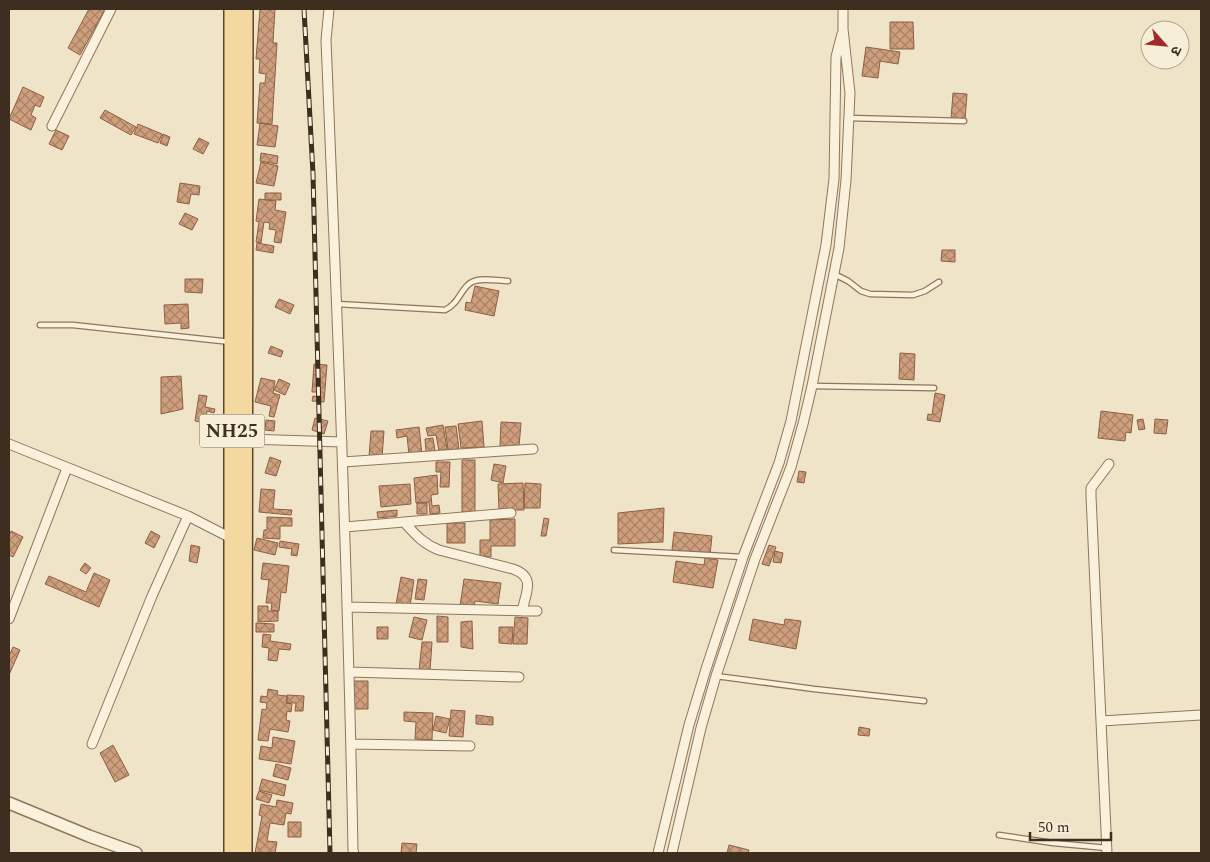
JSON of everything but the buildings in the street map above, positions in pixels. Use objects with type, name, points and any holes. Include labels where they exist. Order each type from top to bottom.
[{"type":"main road","name":"NH25","points":[[232,9],[232,342],[238,439],[232,538],[232,853]]},
{"type":"main road","name":"NH25","points":[[244,853],[238,439],[245,9]]},
{"type":"street","points":[[52,126],[111,9]]},
{"type":"street","points":[[328,9],[326,40],[348,608],[354,853]]},
{"type":"street","points":[[672,853],[701,728],[716,676],[755,559],[791,467],[812,386],[839,248],[846,180],[850,93],[843,29],[843,9]]},
{"type":"street","points":[[658,853],[689,725],[743,557],[779,463],[791,421],[826,245],[834,179],[836,57],[843,29]]},
{"type":"street","points":[[238,439],[342,442]]},
{"type":"street","points":[[9,444],[188,516],[232,538]]},
{"type":"street","points":[[342,462],[533,449]]},
{"type":"street","points":[[1107,850],[1091,488],[1109,464]]},
{"type":"street","points":[[9,619],[67,468]]},
{"type":"street","points":[[345,527],[512,513]]},
{"type":"street","points":[[92,744],[152,596],[188,516]]},
{"type":"street","points":[[404,522],[428,546],[513,569],[524,574],[527,578],[527,584],[522,611]]},
{"type":"street","points":[[348,608],[537,612]]},
{"type":"street","points":[[349,672],[519,677]]},
{"type":"street","points":[[1100,721],[1201,715]]},
{"type":"street","points":[[351,744],[470,746]]},
{"type":"street","points":[[9,803],[136,853]]},
{"type":"lane","points":[[849,118],[964,121]]},
{"type":"lane","points":[[834,274],[848,281],[861,291],[870,294],[913,295],[925,291],[939,282]]},
{"type":"lane","points":[[337,304],[445,310],[456,302],[472,281],[508,281]]},
{"type":"lane","points":[[40,325],[73,325],[232,342]]},
{"type":"lane","points":[[812,386],[934,388]]},
{"type":"lane","points":[[614,550],[743,557]]},
{"type":"lane","points":[[716,676],[814,690],[924,701]]},
{"type":"lane","points":[[999,835],[1107,850]]},
{"type":"railway","points":[[304,9],[313,174],[330,853]]}]
